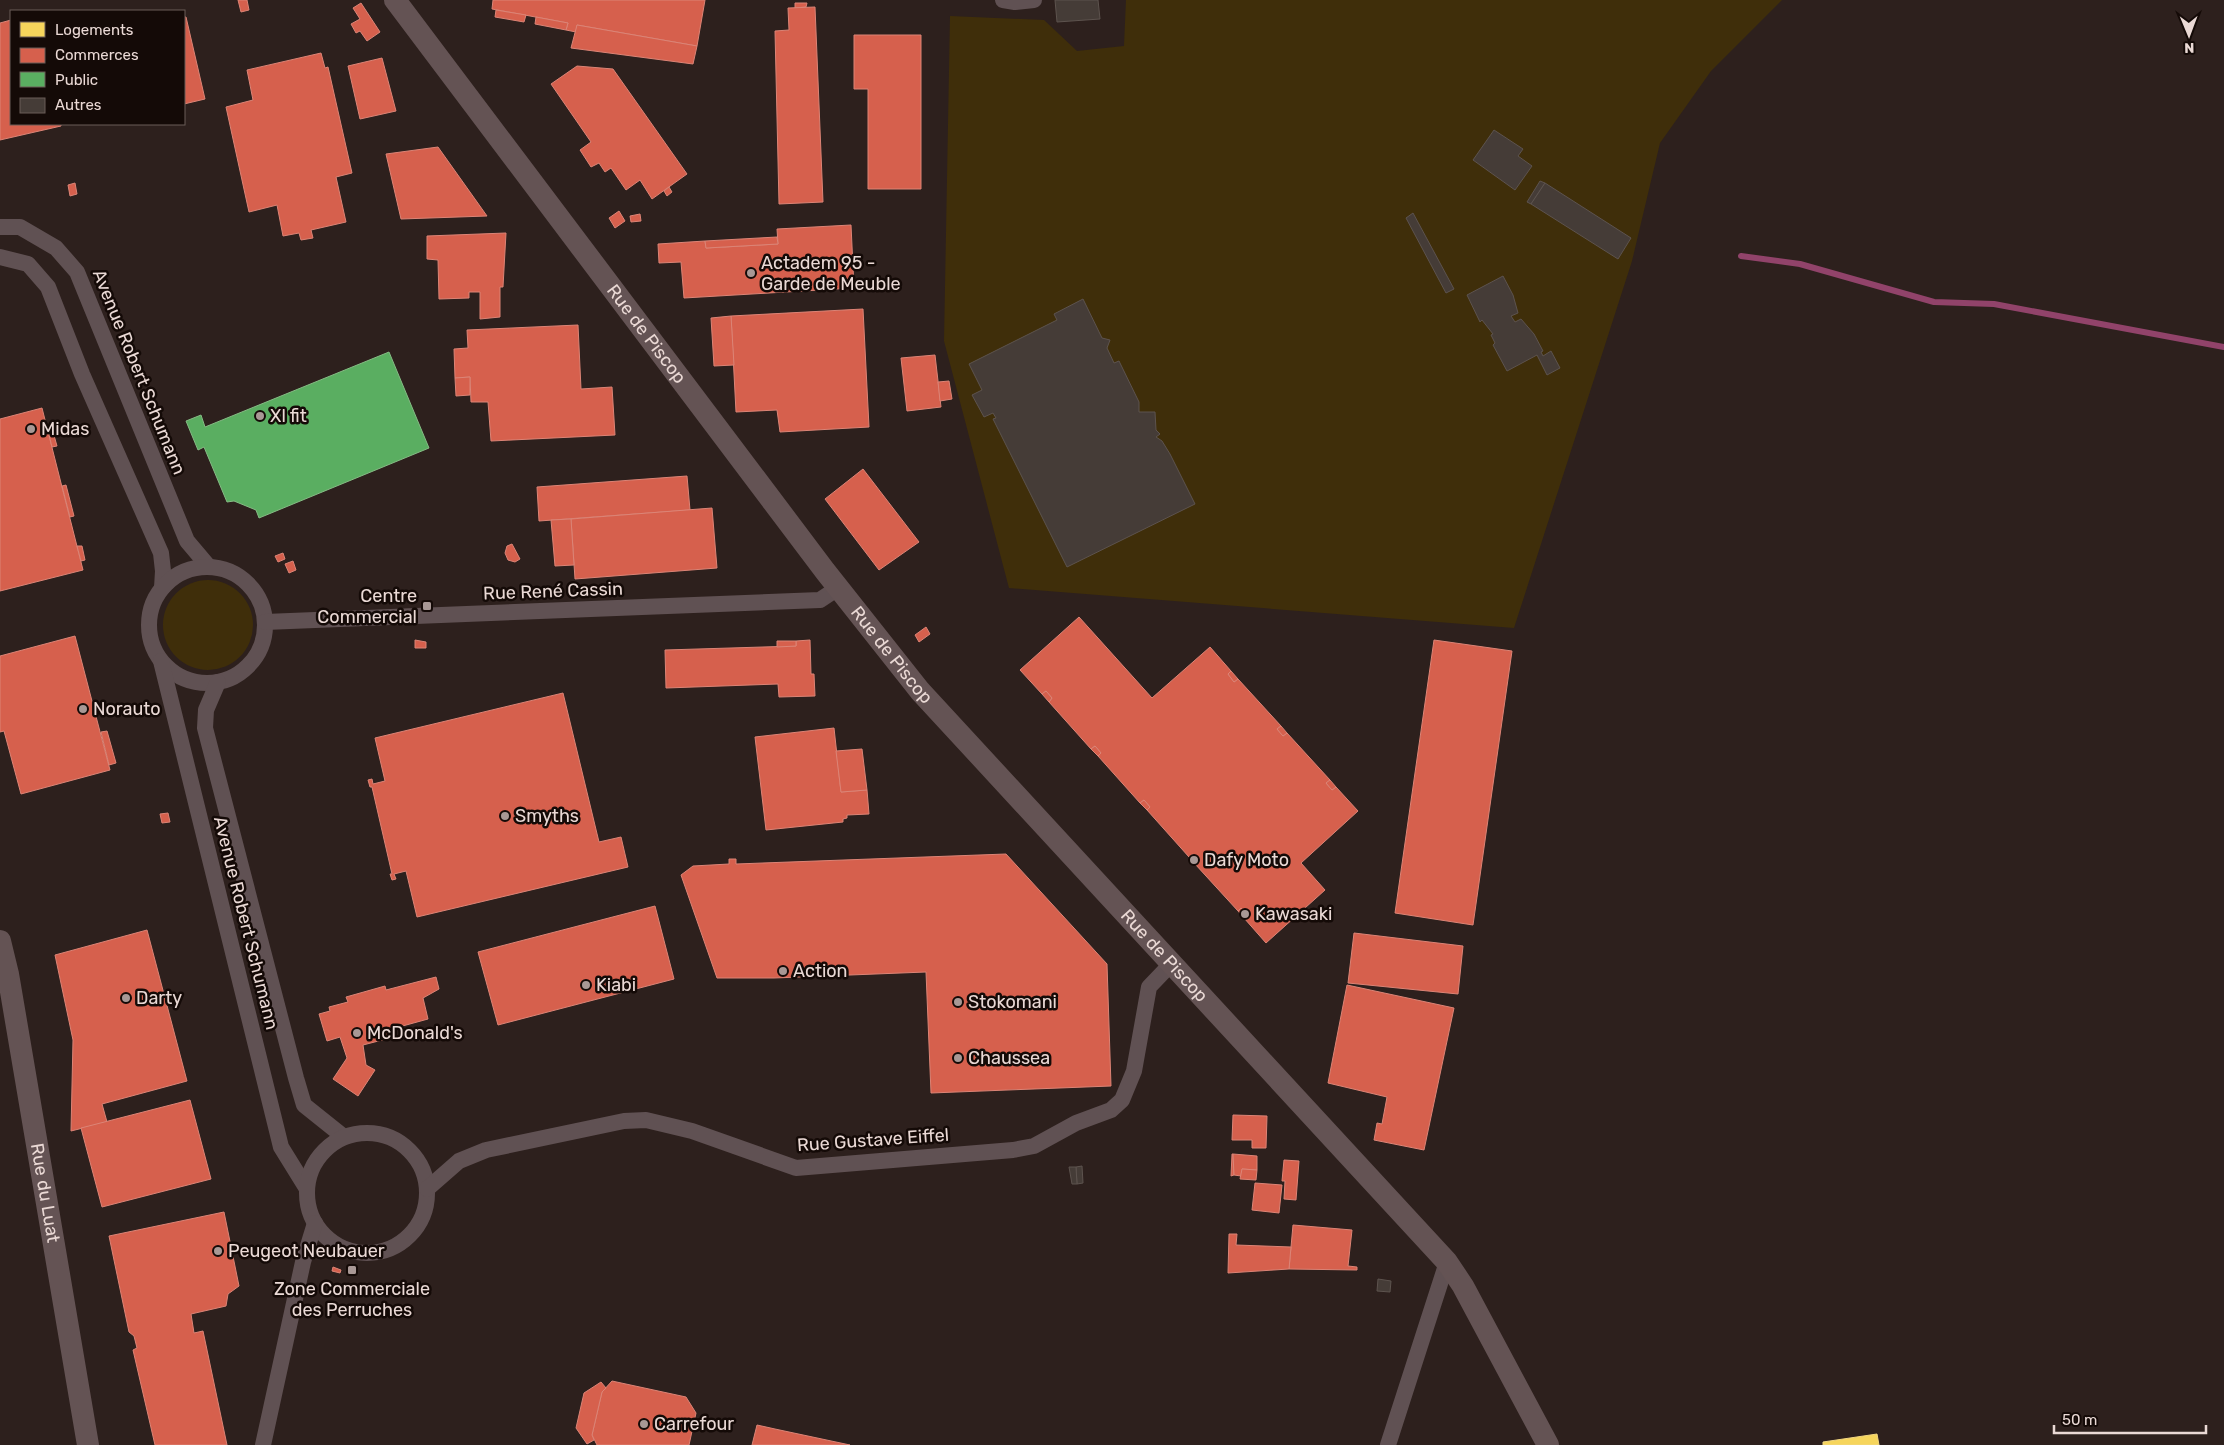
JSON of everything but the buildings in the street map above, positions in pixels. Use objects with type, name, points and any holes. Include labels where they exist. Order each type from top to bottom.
[{"type":"street","name":"Rue de Piscop","points":[[394,0],[838,588],[920,691],[1446,1262],[1462,1286],[1548,1445]]},
{"type":"street","points":[[1003,0],[1015,2],[1034,0]]},
{"type":"street","name":"Avenue Robert Schumann","points":[[0,226],[20,227],[35,235],[56,248],[77,272],[187,542],[210,567]]},
{"type":"street","points":[[0,257],[28,264],[48,287],[82,374],[161,553],[162,588]]},
{"type":"street","points":[[210,567],[226,570],[241,578],[253,590],[261,605],[265,622],[263,638],[257,654],[247,666],[234,676],[218,682],[193,681],[170,670],[161,660],[152,643],[149,624],[152,605],[162,588],[175,576],[183,572],[210,567]]},
{"type":"street","name":"Rue René Cassin","points":[[265,622],[820,600],[838,588]]},
{"type":"street","name":"Avenue Robert Schumann","points":[[161,660],[281,1147],[307,1189]]},
{"type":"street","name":"Avenue Robert Schumann","points":[[218,682],[206,710],[205,728],[296,1078],[304,1105],[344,1137]]},
{"type":"street","name":"Rue du Luat","points":[[0,941],[8,974],[88,1445]]},
{"type":"street","name":"Rue Gustave Eiffel","points":[[427,1189],[459,1161],[486,1150],[624,1121],[642,1120],[692,1131],[796,1168],[1013,1150],[1034,1146],[1076,1123],[1111,1110],[1122,1100],[1134,1072],[1150,986],[1172,963]]},
{"type":"street","points":[[359,1133],[380,1134],[400,1142],[420,1163],[427,1189],[425,1210],[410,1235],[393,1247],[368,1253],[347,1249],[329,1239],[316,1223],[309,1210],[307,1189],[314,1164],[327,1148],[344,1137],[359,1133]]},
{"type":"street","points":[[263,1445],[303,1262],[316,1223]]},
{"type":"street","points":[[1388,1445],[1446,1262]]},
{"type":"street","points":[[1378,1445],[1392,1408],[1409,1378]]},
{"type":"shaded area","points":[[1126,0],[1782,0],[1711,71],[1660,143],[1632,261],[1514,628],[1009,588],[944,341],[950,16],[1044,20],[1077,51],[1124,46]]},
{"type":"shaded area","points":[[208,580],[225,583],[240,593],[250,608],[253,625],[250,642],[240,657],[225,667],[208,670],[191,667],[176,657],[166,642],[163,625],[166,608],[176,593],[191,583]]},
{"type":"waterway","points":[[1741,256],[1800,264],[1934,302],[1994,304],[2224,347]]},
{"type":"place","name":"Actadem 95 - Garde de Meuble","points":[[751,273]]},
{"type":"place","name":"Xl fit","points":[[260,416]]},
{"type":"place","name":"Midas","points":[[31,429]]},
{"type":"place","name":"Centre Commercial","points":[[427,606]]},
{"type":"place","name":"Norauto","points":[[83,709]]},
{"type":"place","name":"Smyths","points":[[505,816]]},
{"type":"place","name":"Dafy Moto","points":[[1194,860]]},
{"type":"place","name":"Kawasaki","points":[[1245,914]]},
{"type":"place","name":"Action","points":[[783,971]]},
{"type":"place","name":"Kiabi","points":[[586,985]]},
{"type":"place","name":"Darty","points":[[126,998]]},
{"type":"place","name":"Stokomani","points":[[958,1002]]},
{"type":"place","name":"McDonald's","points":[[357,1033]]},
{"type":"place","name":"Chaussea","points":[[958,1058]]},
{"type":"place","name":"Peugeot Neubauer","points":[[218,1251]]},
{"type":"place","name":"Zone Commerciale des Perruches","points":[[352,1270]]},
{"type":"place","name":"Carrefour","points":[[644,1424]]}]
